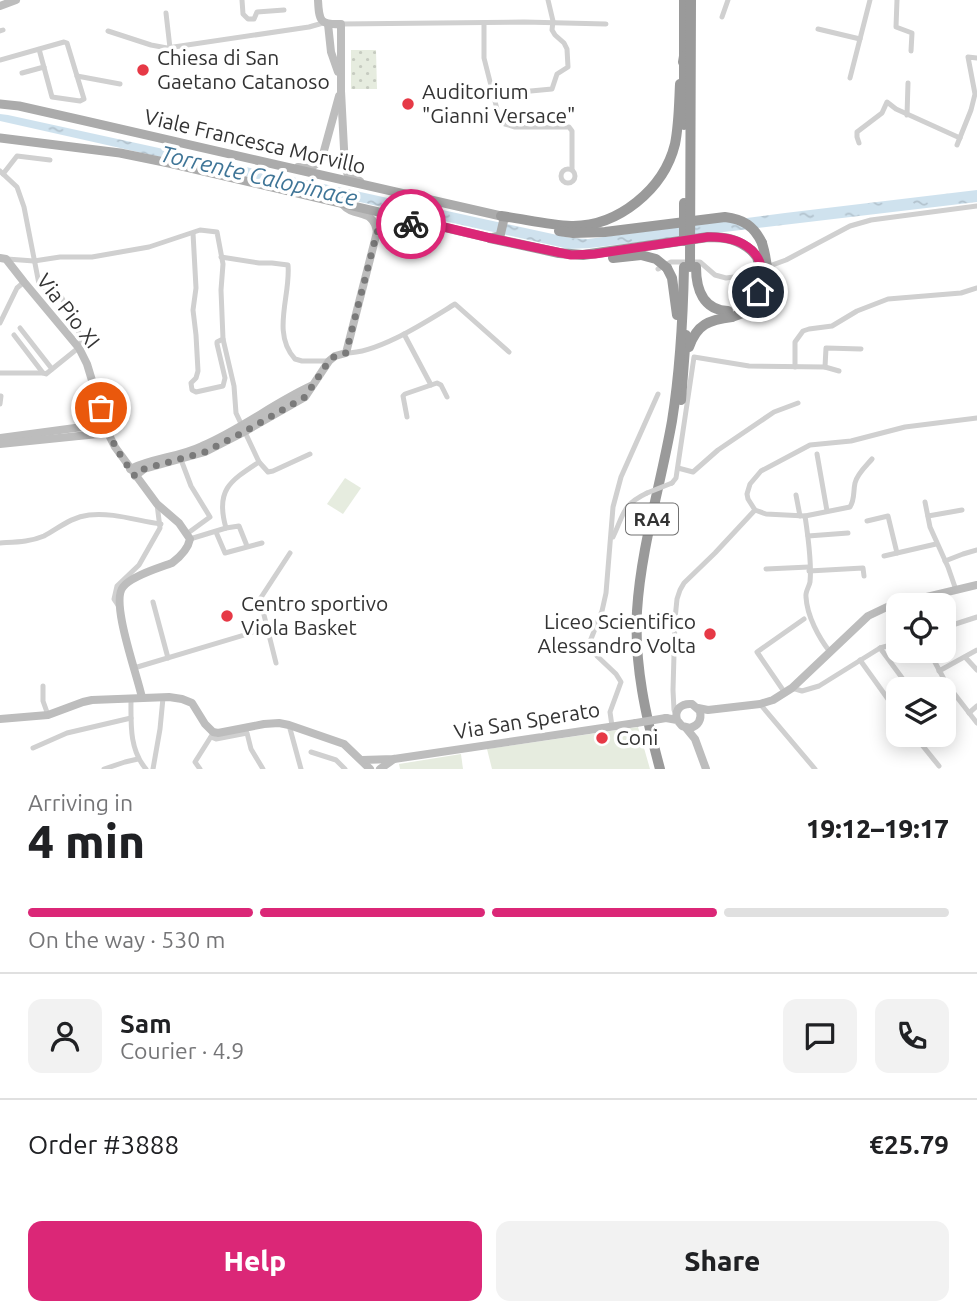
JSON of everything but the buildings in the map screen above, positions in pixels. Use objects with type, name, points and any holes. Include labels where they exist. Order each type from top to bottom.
[{"type":"highway","name":"RA4","points":[[684,0],[690,267]]},
{"type":"highway","name":"RA4","points":[[667,769],[646,683],[643,613],[647,573],[676,432],[682,358],[683,295],[690,267],[691,0]]},
{"type":"highway","points":[[503,218],[572,226],[596,223],[631,207],[663,172],[671,156],[677,128],[680,75],[684,56]]},
{"type":"highway","points":[[503,218],[560,231],[589,233],[734,218],[755,231],[762,243],[768,274],[764,293],[757,304],[747,311],[730,314],[713,309],[701,296],[690,267]]},
{"type":"highway","points":[[490,238],[559,253],[583,255],[722,237],[735,239],[757,257],[762,275],[758,292],[750,304],[700,327],[682,358]]},
{"type":"highway","points":[[490,238],[504,245],[571,261],[641,255],[656,260],[672,278],[682,358]]},
{"type":"highway","name":"RA4","points":[[660,769],[640,682],[637,612],[641,574],[682,358]]},
{"type":"main road","name":"Viale Francesca Morvillo","points":[[0,104],[68,117],[503,218]]},
{"type":"main road","points":[[0,138],[120,153],[490,238],[498,238],[500,235],[503,218]]},
{"type":"street","points":[[0,6],[16,0]]},
{"type":"street","points":[[242,0],[243,14],[247,19],[254,19],[257,12],[284,10]]},
{"type":"street","points":[[318,0],[320,19],[326,24],[330,46],[337,56],[346,172],[372,187]]},
{"type":"street","points":[[520,92],[552,89],[557,74],[568,67],[567,49],[553,32],[548,0]]},
{"type":"street","points":[[722,18],[728,0]]},
{"type":"street","points":[[850,78],[870,0]]},
{"type":"street","points":[[897,0],[896,27],[912,33],[911,51]]},
{"type":"street","points":[[166,13],[170,48]]},
{"type":"street","points":[[484,23],[484,58],[499,117],[505,124],[514,127],[569,127],[572,131],[572,170]]},
{"type":"street","points":[[108,31],[151,45],[170,48],[326,24],[606,24]]},
{"type":"street","points":[[281,166],[308,168],[316,165],[322,158],[339,95],[337,56],[341,44],[341,24]]},
{"type":"street","points":[[818,29],[860,38]]},
{"type":"street","points":[[0,60],[39,49],[67,43],[84,99],[80,101],[52,97],[39,49]]},
{"type":"street","points":[[330,46],[341,44]]},
{"type":"street","points":[[957,145],[975,94],[968,57],[977,58]]},
{"type":"street","points":[[22,72],[44,66]]},
{"type":"street","points":[[77,76],[120,84]]},
{"type":"street","points":[[907,115],[908,83]]},
{"type":"street","points":[[859,143],[857,132],[882,113],[887,102],[907,115],[960,138]]},
{"type":"street","points":[[328,139],[336,135],[344,140]]},
{"type":"street","points":[[0,373],[46,374],[82,345],[62,298],[39,284],[18,187],[2,172],[17,156],[50,160]]},
{"type":"street","points":[[342,204],[348,211],[373,219],[377,232]]},
{"type":"street","points":[[662,269],[671,262],[700,262],[715,275],[726,278],[741,276],[786,260],[850,226],[870,220],[977,206]]},
{"type":"street","points":[[346,353],[377,232],[386,223],[395,221],[408,225],[419,221]]},
{"type":"street","points":[[3,259],[34,261],[60,257],[92,257],[149,247],[200,230],[217,232],[221,257],[223,339],[234,386],[236,413],[264,469],[270,472],[310,454]]},
{"type":"street","points":[[193,233],[193,310],[198,371],[191,383],[192,390],[196,392],[223,386],[225,378],[216,344],[223,339]]},
{"type":"street","points":[[221,257],[288,265],[283,309],[289,350],[295,359],[302,361],[329,361]]},
{"type":"street","name":"Via Pio XI","points":[[3,259],[79,348],[115,447],[158,504],[189,536]]},
{"type":"street","points":[[0,323],[17,288],[24,282]]},
{"type":"street","points":[[795,367],[795,342],[803,331],[832,326],[888,299],[961,293],[977,288]]},
{"type":"street","points":[[133,473],[180,457],[205,452],[305,397],[335,356],[359,353],[404,334],[455,304],[509,352]]},
{"type":"street","points":[[20,328],[52,369]]},
{"type":"street","points":[[404,334],[431,385]]},
{"type":"street","points":[[14,335],[43,373]]},
{"type":"street","points":[[825,367],[826,348],[861,349]]},
{"type":"street","points":[[610,543],[628,504],[672,483],[676,478],[694,357],[749,366],[825,367],[839,371]]},
{"type":"street","points":[[407,417],[403,396],[405,394],[437,383],[447,397]]},
{"type":"street","points":[[612,726],[610,712],[621,682],[597,656],[591,639],[606,593],[613,507],[621,477],[658,394]]},
{"type":"street","points":[[0,404],[1,396]]},
{"type":"street","points":[[678,468],[694,472],[718,450],[774,412],[798,403]]},
{"type":"street","points":[[872,459],[855,481],[853,502],[850,506],[803,516],[766,514],[755,510],[748,499],[750,484],[761,471],[810,445],[851,440],[905,427],[977,418]]},
{"type":"street","points":[[0,438],[106,428]]},
{"type":"street","points":[[0,444],[106,428]]},
{"type":"street","points":[[817,454],[827,511]]},
{"type":"street","points":[[118,606],[119,593],[125,585],[172,563],[187,548],[189,536],[210,518],[191,486],[180,457]]},
{"type":"street","points":[[226,528],[222,515],[225,491],[233,479],[259,462]]},
{"type":"street","points":[[796,495],[808,536],[810,582],[805,595],[817,632],[830,652]]},
{"type":"street","points":[[925,502],[936,544],[956,590]]},
{"type":"street","points":[[142,698],[139,679],[114,599],[117,586],[139,565],[160,528],[158,504]]},
{"type":"street","points":[[706,769],[695,739],[686,727],[682,726],[674,710],[677,599],[684,583],[755,510]]},
{"type":"street","points":[[928,516],[962,510]]},
{"type":"street","points":[[0,543],[42,537],[71,519],[90,514],[160,524]]},
{"type":"street","points":[[867,521],[888,516],[897,553]]},
{"type":"street","points":[[189,536],[239,526],[247,546]]},
{"type":"street","points":[[216,532],[225,553],[262,543]]},
{"type":"street","points":[[808,536],[848,533]]},
{"type":"street","points":[[884,556],[936,544]]},
{"type":"street","points":[[945,561],[977,550]]},
{"type":"street","points":[[276,663],[260,599],[290,553]]},
{"type":"street","points":[[766,569],[863,568],[864,576]]},
{"type":"street","points":[[686,727],[708,710],[773,700],[788,690],[868,616],[889,606],[977,585]]},
{"type":"street","points":[[153,602],[169,658]]},
{"type":"street","points":[[956,624],[977,617]]},
{"type":"street","points":[[804,619],[757,652],[788,690],[802,691],[819,686],[886,646]]},
{"type":"street","points":[[134,668],[261,630]]},
{"type":"street","points":[[880,648],[901,677]]},
{"type":"street","points":[[939,671],[977,650]]},
{"type":"street","points":[[965,657],[977,670]]},
{"type":"street","points":[[860,660],[886,696]]},
{"type":"street","points":[[935,663],[977,723]]},
{"type":"street","points":[[139,679],[155,695],[166,698]]},
{"type":"street","points":[[43,686],[43,701],[48,715]]},
{"type":"street","points":[[673,690],[676,696],[688,703],[698,717],[695,739]]},
{"type":"street","points":[[131,698],[133,744],[138,759],[146,769]]},
{"type":"street","points":[[0,719],[48,715],[83,702],[131,698],[182,699],[192,703],[216,738],[247,733],[251,749],[263,769]]},
{"type":"street","points":[[153,769],[166,698]]},
{"type":"street","points":[[677,717],[681,706],[688,703]]},
{"type":"street","points":[[760,704],[816,769]]},
{"type":"street","points":[[969,713],[977,706]]},
{"type":"street","name":"Via San Sperato","points":[[362,760],[381,766],[394,759],[677,717]]},
{"type":"street","points":[[33,748],[67,733],[131,718]]},
{"type":"street","points":[[212,734],[279,723],[344,744],[372,769],[381,766]]},
{"type":"street","points":[[289,725],[301,769]]},
{"type":"street","points":[[200,769],[195,762],[212,734]]},
{"type":"street","points":[[924,747],[939,766]]},
{"type":"street","points":[[340,763],[352,750]]},
{"type":"street","points":[[311,752],[336,760],[345,769]]},
{"type":"street","points":[[104,769],[138,759]]},
{"type":"shaded area","points":[[351,50],[376,50],[377,89],[351,89]]},
{"type":"shaded area","points":[[345,478],[361,488],[343,514],[327,504]]},
{"type":"shaded area","name":"Coni","points":[[638,727],[650,769],[492,769],[487,749]]},
{"type":"shaded area","points":[[461,754],[463,769],[400,769],[399,764]]},
{"type":"water","name":"Torrente Calopinace","points":[[0,114],[571,238],[588,239],[977,190],[977,202],[569,249],[0,121]]},
{"type":"way so far","points":[[101,408],[107,433],[135,476],[144,469],[205,452],[305,397],[329,361],[346,353],[377,232],[386,223],[395,221],[411,224]]},
{"type":"place","name":"Chiesa di San Gaetano Catanoso","points":[[143,70]]},
{"type":"place","name":"Auditorium \"Gianni Versace\"","points":[[408,104]]},
{"type":"place","name":"Centro sportivo Viola Basket","points":[[227,616]]},
{"type":"place","name":"Liceo Scientifico Alessandro Volta","points":[[710,634]]},
{"type":"place","name":"Coni","points":[[602,738]]},
{"type":"route","points":[[411,224],[419,221],[571,255],[595,254],[708,237],[735,239],[757,257],[762,275],[758,292]]}]
